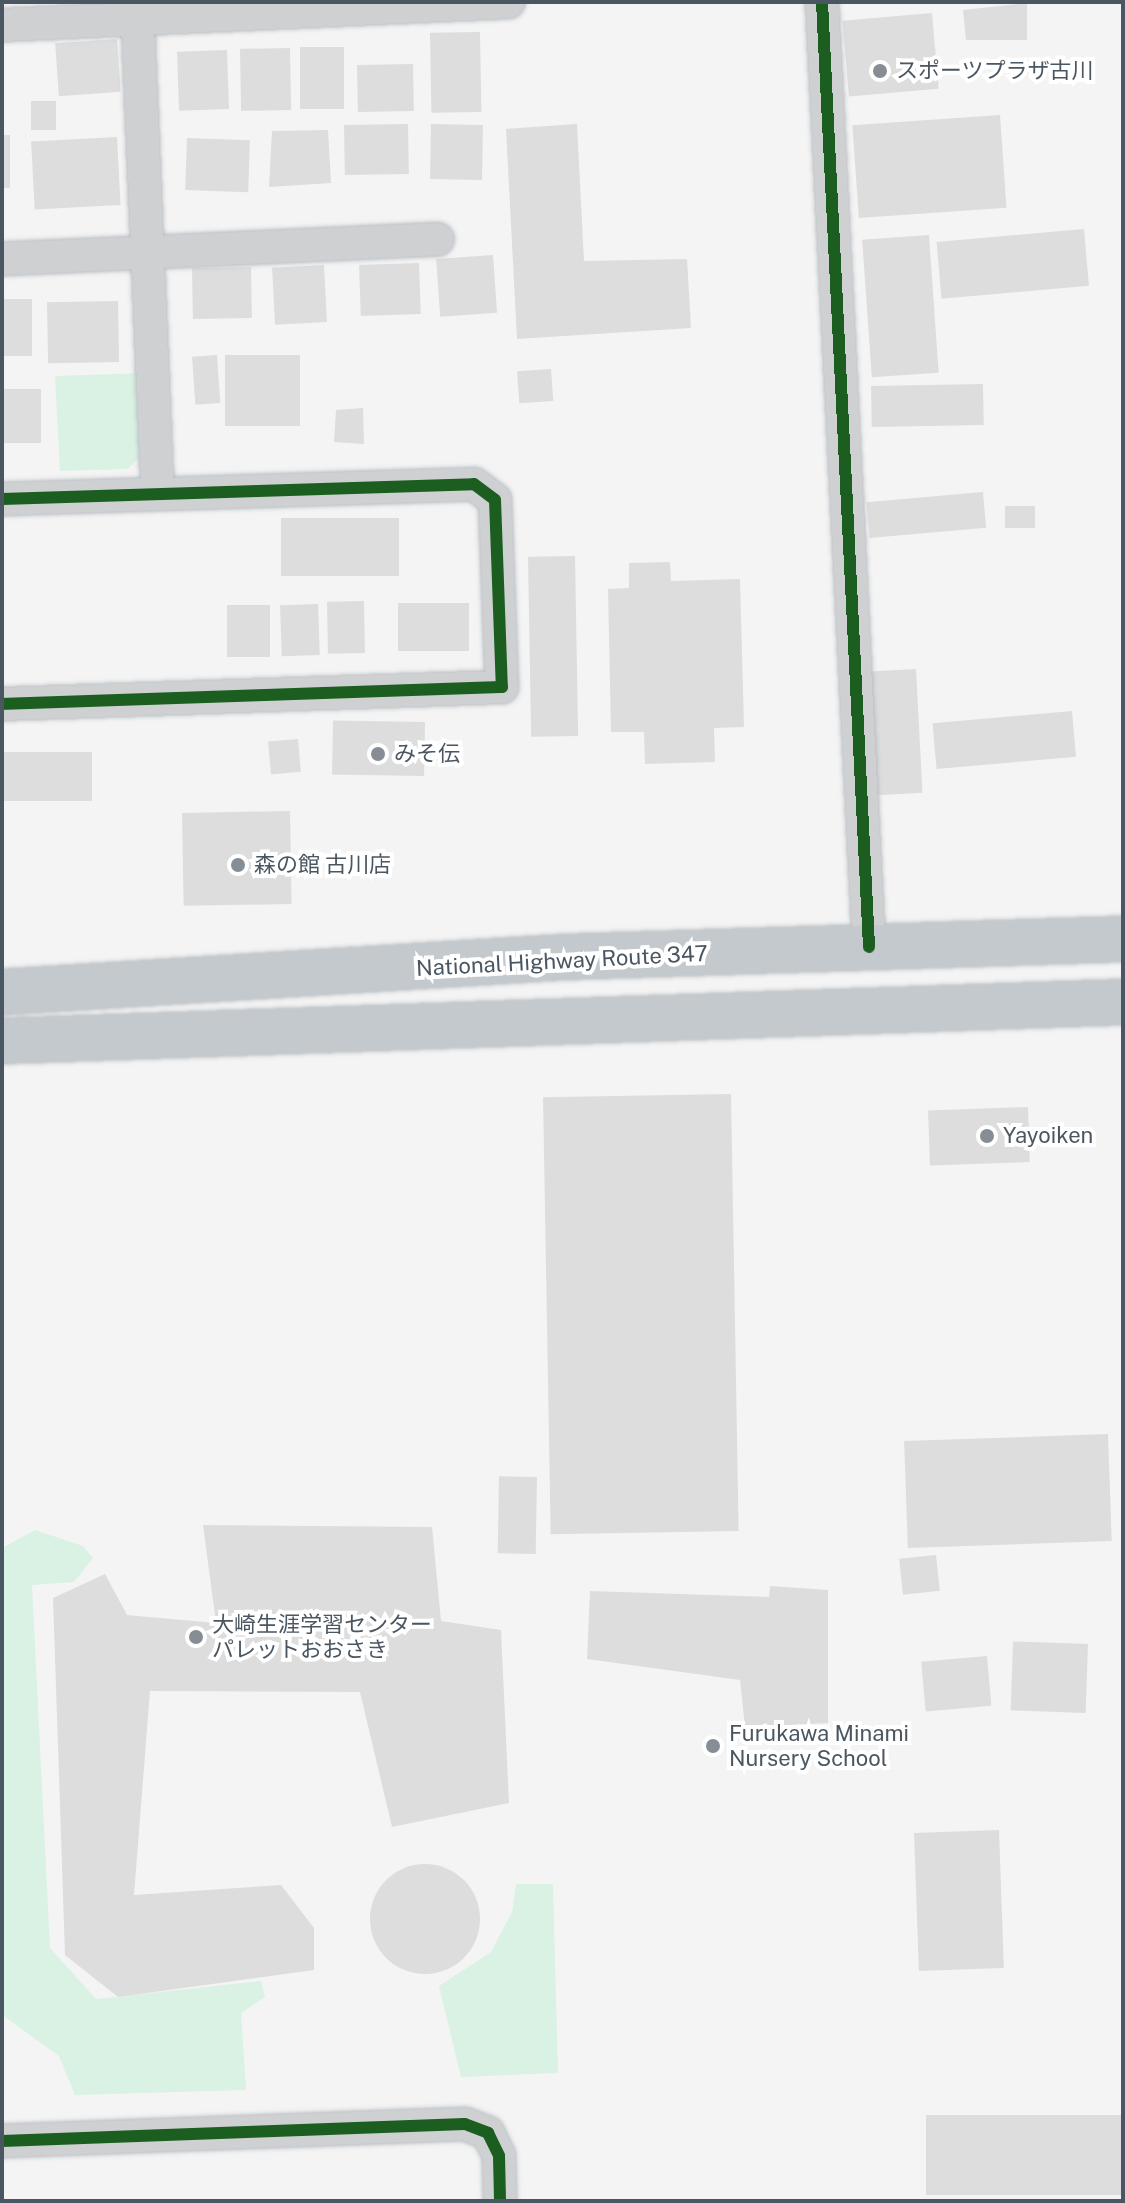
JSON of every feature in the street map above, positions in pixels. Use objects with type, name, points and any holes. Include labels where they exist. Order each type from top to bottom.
[{"type":"highway","name":"National Highway Route 347","points":[[2,992],[869,947],[1123,939]]},
{"type":"highway","points":[[2,1041],[1123,1002]]},
{"type":"street","points":[[2,25],[137,11],[508,2]]},
{"type":"street","points":[[822,2],[869,947]]},
{"type":"street","points":[[137,11],[158,494]]},
{"type":"street","points":[[2,259],[438,239]]},
{"type":"street","points":[[2,499],[474,484],[495,500],[502,687],[2,704]]},
{"type":"street","points":[[2,2141],[465,2124],[488,2133],[499,2156],[500,2201]]},
{"type":"green space","points":[[145,373],[148,448],[128,469],[60,471],[55,376]]},
{"type":"green space","points":[[35,1530],[83,1546],[93,1558],[74,1582],[32,1585],[50,1948],[96,1999],[261,1981],[265,1997],[241,2013],[246,2090],[75,2095],[59,2056],[2,2015],[2,1548]]},
{"type":"green space","points":[[516,1884],[553,1884],[558,2073],[461,2077],[439,1986],[491,1952],[512,1912]]},
{"type":"building","points":[[1027,3],[1027,40],[966,40],[963,10]]},
{"type":"building","points":[[932,13],[939,89],[849,97],[842,21]]},
{"type":"building","points":[[480,32],[481,112],[431,113],[430,33]]},
{"type":"building","points":[[117,39],[121,92],[59,96],[55,43]]},
{"type":"building","points":[[300,47],[344,47],[344,109],[300,109]]},
{"type":"building","points":[[290,48],[291,110],[241,111],[240,49]]},
{"type":"building","points":[[227,50],[229,109],[179,111],[177,52]]},
{"type":"building","points":[[413,64],[414,111],[358,112],[357,65]]},
{"type":"building","points":[[31,101],[56,101],[56,130],[31,130]]},
{"type":"building","points":[[1000,115],[1006,208],[859,218],[852,125]]},
{"type":"building","points":[[408,124],[409,174],[345,175],[344,125]]},
{"type":"building","points":[[431,124],[483,125],[482,180],[430,179]]},
{"type":"building","points":[[577,124],[584,261],[687,259],[691,328],[517,339],[506,129]]},
{"type":"building","points":[[328,130],[331,183],[269,187],[272,131]]},
{"type":"building","points":[[2,135],[10,135],[10,188],[2,188]]},
{"type":"building","points":[[117,137],[121,205],[35,209],[31,142]]},
{"type":"building","points":[[187,138],[250,140],[248,192],[185,190]]},
{"type":"building","points":[[1084,229],[1089,286],[942,299],[937,242]]},
{"type":"building","points":[[929,235],[939,373],[872,377],[862,240]]},
{"type":"building","points":[[493,255],[497,313],[440,317],[436,259]]},
{"type":"building","points":[[419,263],[421,314],[361,316],[359,265]]},
{"type":"building","points":[[324,265],[327,322],[275,325],[272,268]]},
{"type":"building","points":[[251,267],[252,318],[193,319],[192,268]]},
{"type":"building","points":[[2,299],[32,299],[32,356],[2,356]]},
{"type":"building","points":[[118,301],[119,362],[48,363],[47,302]]},
{"type":"building","points":[[217,355],[220,403],[195,405],[192,357]]},
{"type":"building","points":[[225,355],[300,355],[300,426],[225,426]]},
{"type":"building","points":[[551,369],[553,401],[519,403],[517,371]]},
{"type":"building","points":[[983,384],[984,425],[872,427],[871,386]]},
{"type":"building","points":[[2,389],[41,389],[41,443],[2,443]]},
{"type":"building","points":[[363,408],[364,444],[334,442],[336,410]]},
{"type":"building","points":[[983,492],[986,528],[870,538],[866,502]]},
{"type":"building","points":[[1005,506],[1035,506],[1035,528],[1005,528]]},
{"type":"building","points":[[281,518],[399,518],[399,576],[281,576]]},
{"type":"building","points":[[575,556],[578,736],[531,737],[528,557]]},
{"type":"building","points":[[670,562],[671,581],[740,579],[744,727],[714,728],[715,762],[645,764],[644,732],[611,732],[608,589],[629,588],[629,563]]},
{"type":"building","points":[[364,601],[365,653],[328,654],[327,602]]},
{"type":"building","points":[[398,603],[469,603],[469,651],[398,651]]},
{"type":"building","points":[[318,604],[320,655],[282,656],[280,605]]},
{"type":"building","points":[[227,605],[270,605],[270,657],[227,657]]},
{"type":"building","points":[[916,669],[922,793],[877,795],[870,671]]},
{"type":"building","points":[[1072,711],[1076,757],[937,769],[933,723]]},
{"type":"building","points":[[333,720],[425,722],[424,776],[332,774]]},
{"type":"building","points":[[298,739],[301,772],[271,774],[268,742]]},
{"type":"building","points":[[2,752],[92,752],[92,801],[2,801]]},
{"type":"building","points":[[290,811],[292,904],[184,906],[182,813]]},
{"type":"building","points":[[731,1094],[739,1531],[551,1534],[543,1097]]},
{"type":"building","points":[[1028,1107],[1030,1162],[930,1165],[928,1110]]},
{"type":"building","points":[[1108,1434],[1112,1541],[908,1548],[904,1441]]},
{"type":"building","points":[[499,1476],[537,1477],[536,1554],[498,1553]]},
{"type":"building","points":[[203,1525],[432,1527],[441,1621],[501,1630],[509,1803],[392,1827],[360,1692],[150,1691],[134,1895],[281,1885],[314,1928],[314,1970],[118,1997],[65,1955],[53,1598],[105,1574],[127,1615],[216,1623]]},
{"type":"building","points":[[936,1555],[940,1591],[903,1595],[899,1559]]},
{"type":"building","points":[[770,1586],[828,1590],[828,1723],[745,1727],[740,1680],[587,1659],[590,1591],[769,1597]]},
{"type":"building","points":[[1013,1641],[1088,1644],[1086,1713],[1011,1710]]},
{"type":"building","points":[[987,1656],[991,1706],[926,1712],[921,1662]]},
{"type":"building","points":[[999,1830],[1004,1968],[919,1971],[914,1833]]},
{"type":"building","points":[[425,1864],[446,1868],[464,1880],[476,1898],[480,1919],[476,1940],[464,1958],[446,1970],[425,1974],[404,1970],[386,1958],[374,1940],[370,1919],[374,1898],[386,1880],[404,1868]]},
{"type":"building","points":[[926,2115],[1123,2115],[1123,2195],[926,2195]]},
{"type":"cycle path","points":[[822,2],[869,947]]},
{"type":"cycle path","points":[[2,499],[474,484],[495,500],[502,687],[2,704]]},
{"type":"cycle path","points":[[2,2141],[465,2124],[488,2133],[499,2156],[500,2201]]},
{"type":"place","name":"スポーツプラザ古川","points":[[880,71]]},
{"type":"place","name":"みそ伝","points":[[378,754]]},
{"type":"place","name":"森の館 古川店","points":[[238,865]]},
{"type":"place","name":"Yayoiken","points":[[987,1136]]},
{"type":"place","name":"大崎生涯学習センター パレットおおさき","points":[[196,1637]]},
{"type":"place","name":"Furukawa Minami Nursery School","points":[[713,1746]]}]
